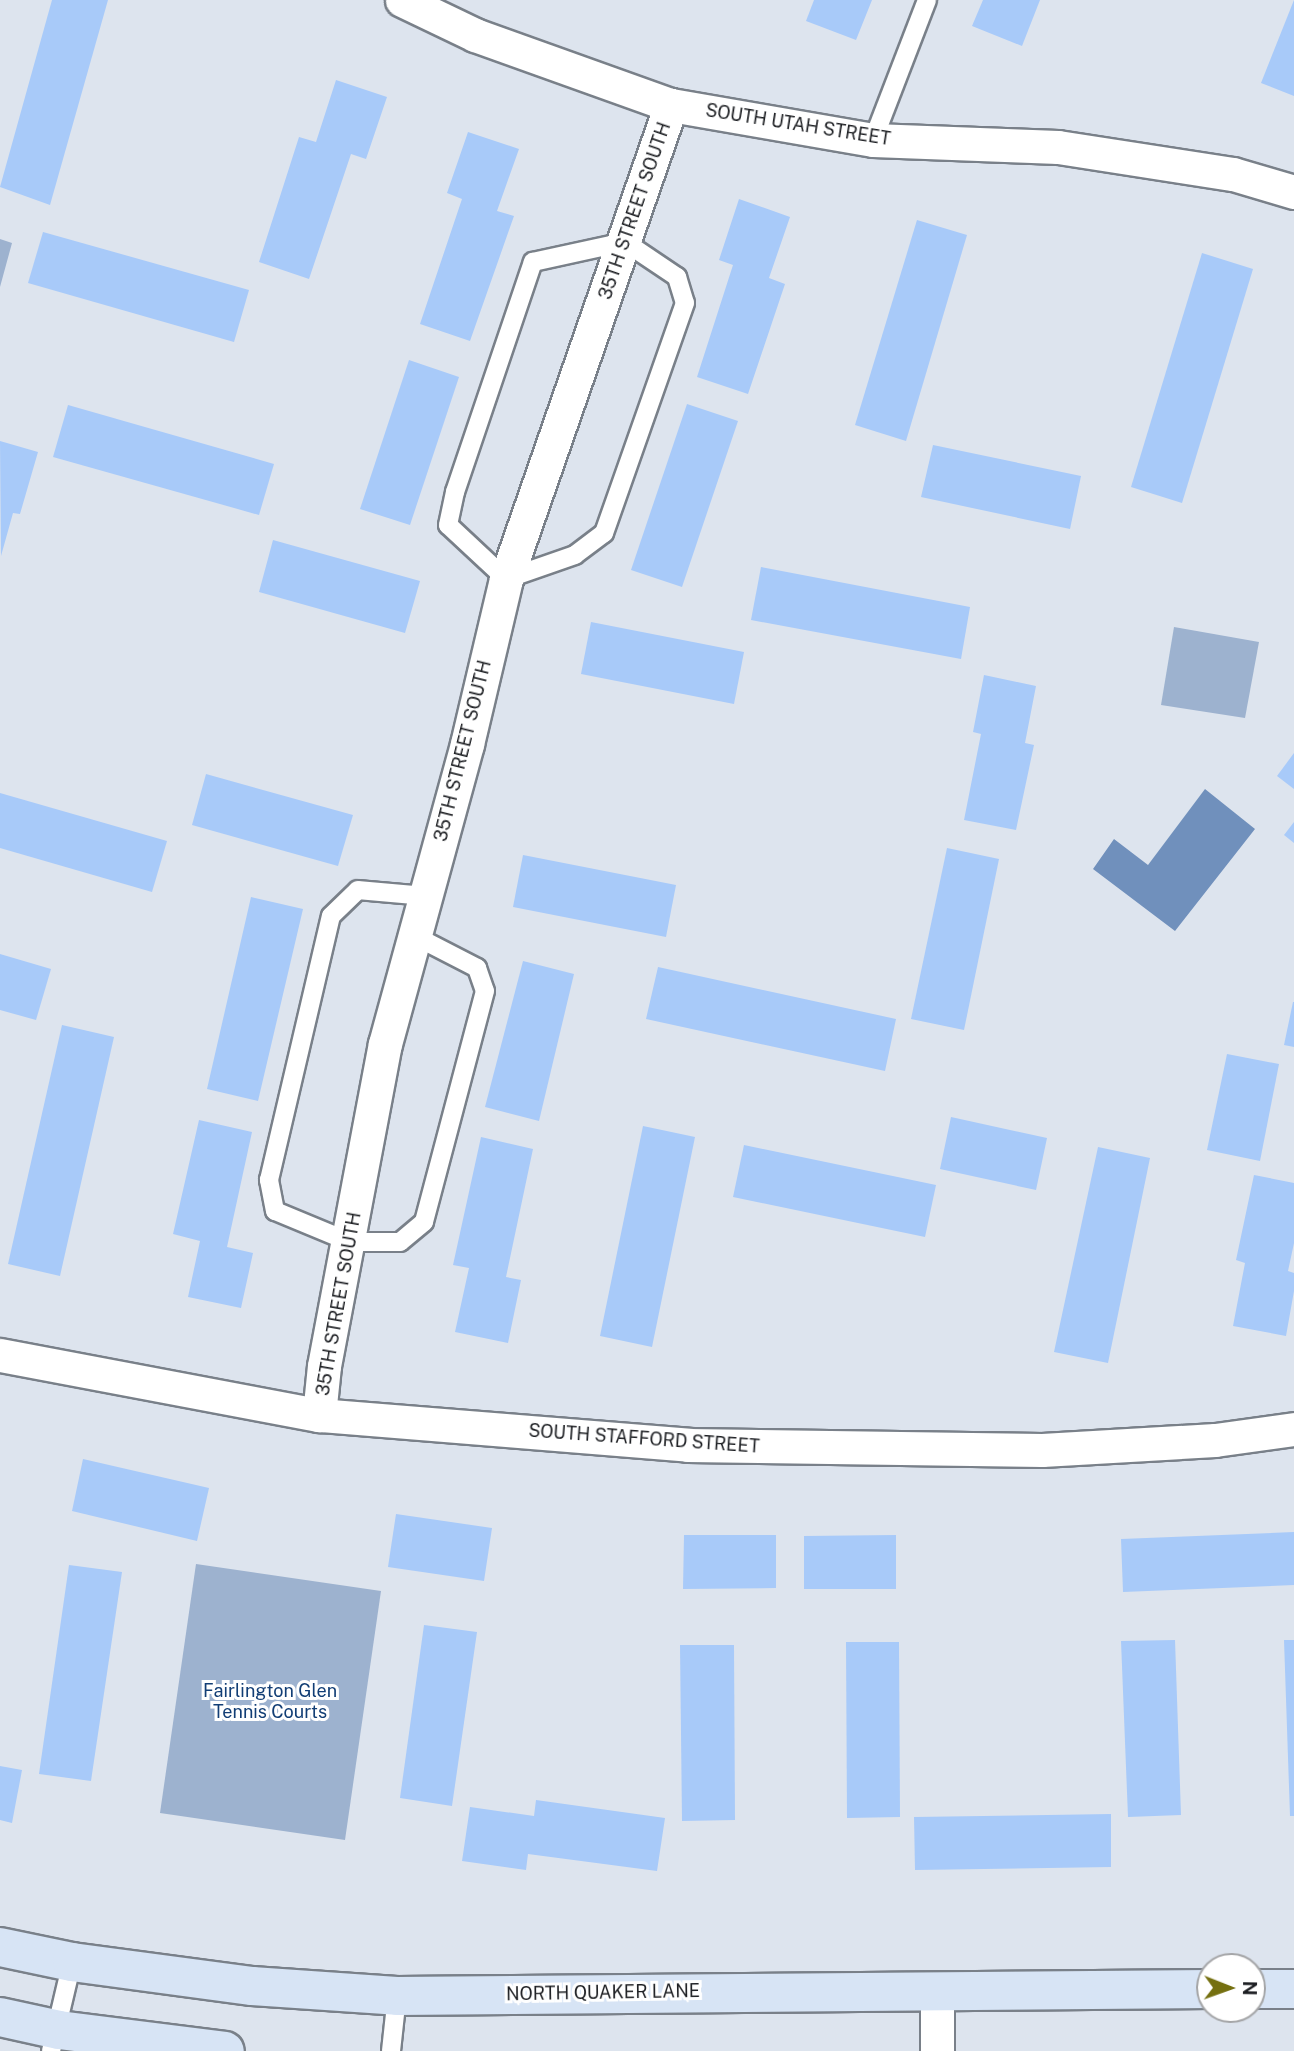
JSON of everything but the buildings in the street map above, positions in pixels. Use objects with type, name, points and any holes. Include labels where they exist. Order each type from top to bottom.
[{"type":"main road","name":"NORTH QUAKER LANE","points":[[0,1947],[72,1962],[253,1986],[397,1996],[1196,1989]]},
{"type":"main road","points":[[1266,1989],[1294,1989]]},
{"type":"main road","points":[[0,2017],[55,2041],[225,2051]]},
{"type":"street","name":"SOUTH UTAH STREET","points":[[402,0],[475,35],[671,104],[873,140],[1058,147],[1233,174],[1294,192]]},
{"type":"street","name":"35TH STREET SOUTH","points":[[319,1415],[324,1366],[350,1241],[385,1044],[467,744],[506,579],[671,104]]},
{"type":"street","name":"SOUTH STAFFORD STREET","points":[[0,1355],[319,1415],[688,1445],[1042,1450],[1188,1441],[1294,1429]]},
{"type":"street","points":[[937,1991],[937,2051]]},
{"type":"lane","points":[[873,140],[927,0]]},
{"type":"lane","points":[[625,242],[677,277],[685,303],[604,533],[575,555],[506,579],[448,525],[455,492],[533,262],[625,242]]},
{"type":"lane","points":[[415,936],[477,968],[485,991],[424,1222],[400,1242],[350,1241],[275,1211],[269,1180],[331,916],[358,890],[425,895]]},
{"type":"lane","points":[[55,2041],[72,1962]]},
{"type":"lane","points":[[391,2051],[397,1996]]},
{"type":"green space","points":[[0,239],[12,243],[0,287]]},
{"type":"green space","points":[[1174,627],[1259,642],[1245,718],[1161,705]]},
{"type":"green space","name":"Fairlington Glen Tennis Courts","points":[[196,1564],[381,1591],[345,1840],[160,1813]]},
{"type":"shaded area","points":[[1205,789],[1255,829],[1175,931],[1093,869],[1114,839],[1148,865]]}]
